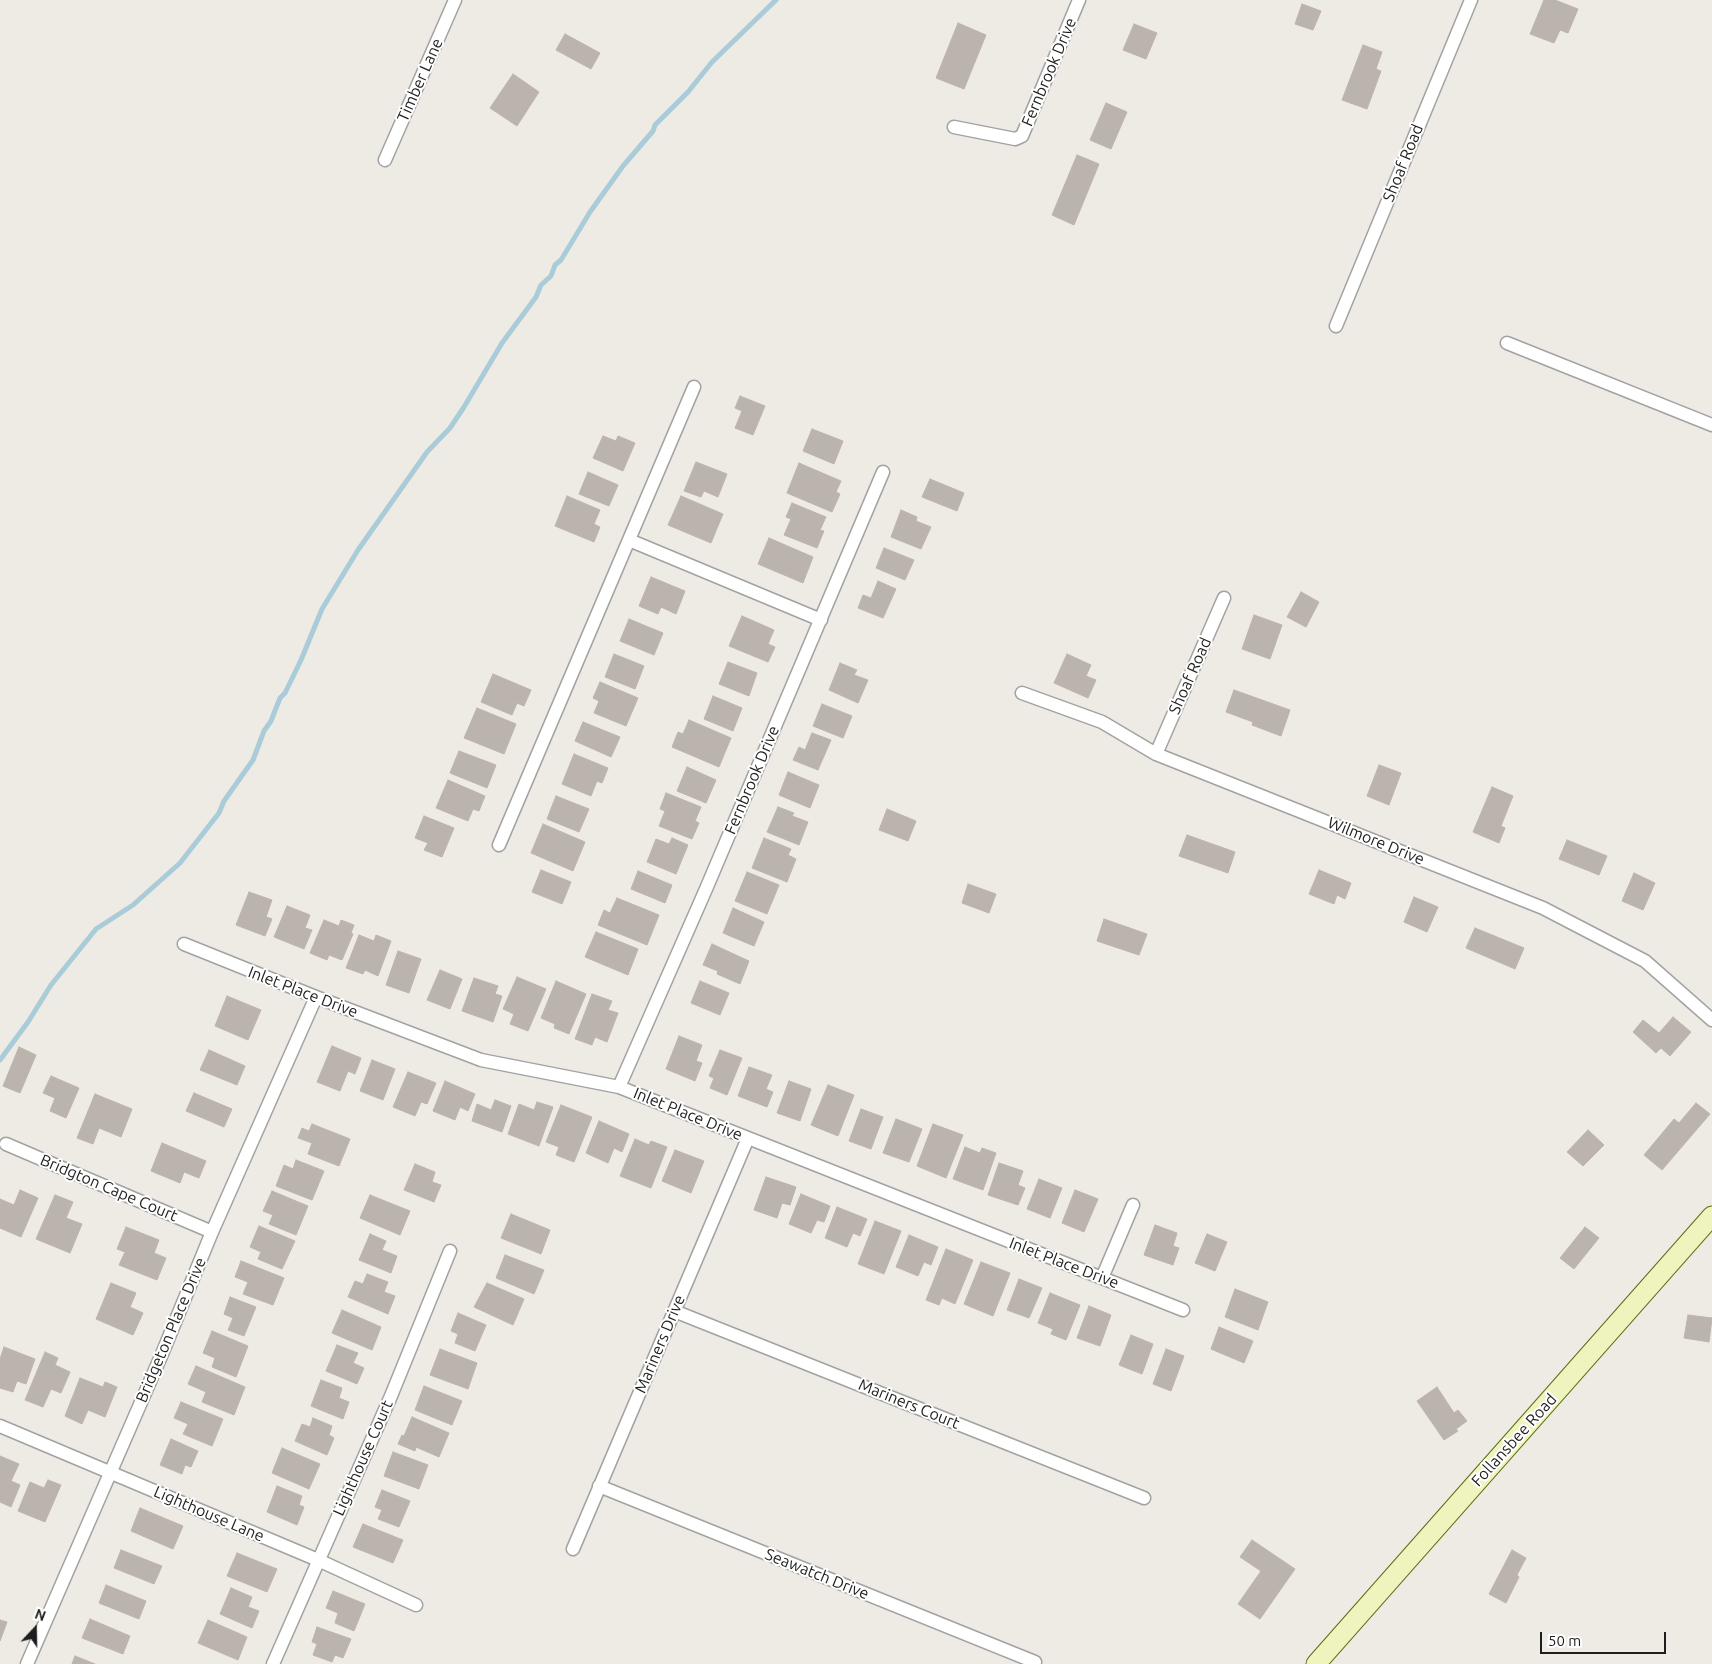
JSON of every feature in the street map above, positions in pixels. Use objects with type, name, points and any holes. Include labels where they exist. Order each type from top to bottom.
[{"type":"street","name":"Timber Lane","points":[[385,160],[455,0]]},
{"type":"street","name":"Fernbrook Drive","points":[[954,127],[1015,139],[1022,136],[1079,0]]},
{"type":"street","name":"Shoaf Road","points":[[1336,326],[1471,0]]},
{"type":"street","points":[[1507,343],[1712,425]]},
{"type":"street","points":[[499,844],[694,387]]},
{"type":"street","points":[[1712,412],[1712,420]]},
{"type":"street","name":"Fernbrook Drive","points":[[619,1086],[706,889],[883,472]]},
{"type":"street","points":[[629,540],[821,620]]},
{"type":"street","name":"Shoaf Road","points":[[1156,754],[1224,598]]},
{"type":"street","name":"Wilmore Drive","points":[[1022,693],[1102,722],[1156,754],[1543,908],[1645,961],[1712,1020]]},
{"type":"street","name":"Inlet Place Drive","points":[[184,944],[481,1060],[619,1086],[1183,1310]]},
{"type":"street","name":"Bridgeton Place Drive","points":[[26,1664],[212,1232],[316,997]]},
{"type":"street","name":"Mariners Drive","points":[[573,1549],[748,1138]]},
{"type":"street","name":"Bridgton Cape Court","points":[[6,1144],[212,1232]]},
{"type":"street","points":[[1102,1278],[1133,1205]]},
{"type":"street","name":"Follansbee Road","points":[[1316,1664],[1712,1216]]},
{"type":"street","name":"Lighthouse Court","points":[[273,1664],[391,1396],[450,1250]]},
{"type":"street","name":"Mariners Court","points":[[674,1311],[1144,1498]]},
{"type":"street","name":"Lighthouse Lane","points":[[0,1426],[318,1560],[416,1605]]},
{"type":"street","name":"Seawatch Drive","points":[[599,1486],[1035,1662]]},
{"type":"building","points":[[1544,0],[1555,0],[1578,9],[1568,33],[1560,30],[1554,43],[1530,34]]},
{"type":"building","points":[[1302,4],[1321,11],[1313,30],[1295,24]]},
{"type":"building","points":[[958,23],[986,35],[964,89],[936,78]]},
{"type":"building","points":[[1134,24],[1157,33],[1146,59],[1123,50]]},
{"type":"building","points":[[565,34],[600,53],[591,69],[556,50]]},
{"type":"building","points":[[1363,45],[1382,52],[1376,69],[1381,71],[1367,109],[1342,100]]},
{"type":"building","points":[[513,74],[539,92],[517,126],[490,108]]},
{"type":"building","points":[[1106,103],[1127,112],[1111,149],[1090,140]]},
{"type":"building","points":[[1077,155],[1099,164],[1074,225],[1052,215]]},
{"type":"building","points":[[740,396],[765,406],[753,435],[735,428],[742,411],[735,408]]},
{"type":"building","points":[[812,429],[843,441],[834,464],[803,451]]},
{"type":"building","points":[[603,436],[616,441],[618,436],[635,443],[623,471],[593,458]]},
{"type":"building","points":[[696,462],[727,474],[718,497],[704,491],[701,497],[684,491]]},
{"type":"building","points":[[799,463],[841,481],[836,492],[840,494],[832,512],[787,493]]},
{"type":"building","points":[[588,472],[618,485],[609,506],[579,494]]},
{"type":"building","points":[[930,479],[964,493],[957,511],[922,497]]},
{"type":"building","points":[[567,496],[600,510],[594,524],[600,527],[594,542],[555,526]]},
{"type":"building","points":[[681,496],[723,514],[711,543],[668,525]]},
{"type":"building","points":[[792,503],[826,517],[820,530],[824,531],[817,548],[784,535],[791,519],[786,517]]},
{"type":"building","points":[[901,510],[917,517],[916,521],[931,527],[921,549],[891,537]]},
{"type":"building","points":[[769,538],[813,557],[803,583],[758,564]]},
{"type":"building","points":[[884,548],[914,560],[905,580],[876,568]]},
{"type":"building","points":[[651,577],[685,591],[676,614],[661,607],[658,614],[639,606]]},
{"type":"building","points":[[878,581],[896,589],[883,618],[858,608],[863,595],[871,598]]},
{"type":"building","points":[[1301,592],[1319,602],[1306,627],[1287,617]]},
{"type":"building","points":[[1254,615],[1282,625],[1270,659],[1242,649]]},
{"type":"building","points":[[742,616],[774,630],[768,644],[775,647],[768,662],[729,646]]},
{"type":"building","points":[[629,619],[663,633],[654,655],[620,641]]},
{"type":"building","points":[[614,654],[644,666],[635,689],[605,677]]},
{"type":"building","points":[[1067,654],[1091,665],[1086,676],[1096,680],[1088,698],[1054,683]]},
{"type":"building","points":[[728,662],[757,673],[749,696],[719,684]]},
{"type":"building","points":[[840,663],[857,670],[854,675],[868,680],[858,703],[829,690]]},
{"type":"building","points":[[493,674],[531,690],[524,706],[517,703],[512,715],[481,702]]},
{"type":"building","points":[[600,682],[638,698],[626,726],[594,713],[599,701],[593,698]]},
{"type":"building","points":[[1234,690],[1290,710],[1281,736],[1252,725],[1253,722],[1226,712]]},
{"type":"building","points":[[713,696],[742,708],[733,731],[704,719]]},
{"type":"building","points":[[822,704],[852,716],[843,738],[813,726]]},
{"type":"building","points":[[477,708],[516,724],[504,754],[464,738]]},
{"type":"building","points":[[689,720],[731,738],[719,767],[672,747],[678,732],[683,734]]},
{"type":"building","points":[[583,722],[620,737],[611,757],[575,741]]},
{"type":"building","points":[[812,733],[831,740],[818,770],[793,760],[799,747],[805,750]]},
{"type":"building","points":[[459,751],[496,765],[487,788],[450,773]]},
{"type":"building","points":[[574,754],[608,768],[602,783],[597,781],[591,796],[562,784]]},
{"type":"building","points":[[1379,765],[1401,773],[1389,805],[1367,796]]},
{"type":"building","points":[[687,767],[716,780],[706,803],[677,791]]},
{"type":"building","points":[[788,772],[819,785],[810,808],[779,795]]},
{"type":"building","points":[[448,780],[485,796],[479,811],[473,809],[468,821],[436,808]]},
{"type":"building","points":[[1492,787],[1513,796],[1501,826],[1505,828],[1499,843],[1473,832]]},
{"type":"building","points":[[666,793],[701,807],[695,821],[699,823],[692,839],[659,826],[665,811],[660,809]]},
{"type":"building","points":[[556,796],[589,809],[579,832],[547,819]]},
{"type":"building","points":[[778,807],[794,813],[792,816],[808,822],[799,845],[767,832]]},
{"type":"building","points":[[887,809],[916,821],[908,841],[879,830]]},
{"type":"building","points":[[424,816],[454,828],[442,857],[424,850],[428,843],[415,838]]},
{"type":"building","points":[[543,824],[585,842],[573,871],[531,853]]},
{"type":"building","points":[[1187,835],[1235,852],[1228,873],[1179,856]]},
{"type":"building","points":[[672,838],[688,845],[676,874],[647,862],[656,839],[669,844]]},
{"type":"building","points":[[764,838],[791,849],[788,855],[796,859],[787,882],[752,868]]},
{"type":"building","points":[[1567,840],[1607,856],[1599,875],[1559,859]]},
{"type":"building","points":[[541,870],[571,882],[562,904],[532,892]]},
{"type":"building","points":[[1319,870],[1351,883],[1345,899],[1337,895],[1334,904],[1309,894]]},
{"type":"building","points":[[638,871],[672,885],[665,903],[631,889]]},
{"type":"building","points":[[747,872],[779,885],[767,914],[735,901]]},
{"type":"building","points":[[1634,873],[1655,883],[1643,910],[1622,901]]},
{"type":"building","points":[[968,884],[996,894],[989,913],[962,903]]},
{"type":"building","points":[[249,892],[272,900],[266,917],[272,919],[265,936],[236,925]]},
{"type":"building","points":[[1414,897],[1438,907],[1427,932],[1404,922]]},
{"type":"building","points":[[617,898],[659,915],[647,945],[598,925],[604,910],[610,913]]},
{"type":"building","points":[[287,906],[310,915],[305,928],[312,930],[304,949],[274,937]]},
{"type":"building","points":[[733,908],[764,922],[754,946],[723,933]]},
{"type":"building","points":[[1104,919],[1147,934],[1139,955],[1097,941]]},
{"type":"building","points":[[324,920],[339,926],[341,920],[354,925],[351,933],[353,934],[342,960],[329,955],[327,960],[310,953]]},
{"type":"building","points":[[1475,928],[1524,948],[1515,969],[1466,948]]},
{"type":"building","points":[[596,932],[638,949],[628,975],[585,957]]},
{"type":"building","points":[[359,935],[374,941],[376,935],[391,941],[378,976],[365,970],[363,974],[346,968]]},
{"type":"building","points":[[712,944],[749,961],[740,984],[717,974],[718,971],[703,965]]},
{"type":"building","points":[[398,951],[421,959],[409,993],[386,985]]},
{"type":"building","points":[[440,970],[462,979],[450,1009],[427,1000]]},
{"type":"building","points":[[517,977],[546,989],[528,1031],[510,1024],[514,1014],[503,1009]]},
{"type":"building","points":[[474,978],[498,986],[495,994],[502,996],[493,1022],[462,1011]]},
{"type":"building","points":[[556,981],[586,994],[569,1034],[554,1028],[555,1024],[541,1018]]},
{"type":"building","points":[[700,981],[729,993],[720,1015],[691,1003]]},
{"type":"building","points":[[592,994],[612,1001],[608,1010],[618,1013],[607,1042],[595,1037],[592,1045],[575,1039]]},
{"type":"building","points":[[227,996],[261,1010],[248,1040],[215,1026]]},
{"type":"building","points":[[1673,1017],[1691,1032],[1670,1056],[1661,1048],[1656,1053],[1633,1032],[1643,1020],[1659,1033]]},
{"type":"building","points":[[679,1036],[702,1045],[696,1061],[702,1063],[695,1081],[666,1069]]},
{"type":"building","points":[[332,1046],[361,1058],[355,1074],[348,1071],[340,1091],[317,1082]]},
{"type":"building","points":[[19,1047],[36,1055],[20,1093],[3,1086]]},
{"type":"building","points":[[209,1050],[245,1066],[237,1085],[200,1070]]},
{"type":"building","points":[[720,1050],[742,1058],[727,1095],[710,1088],[714,1078],[709,1076]]},
{"type":"building","points":[[372,1060],[395,1069],[383,1100],[360,1091]]},
{"type":"building","points":[[749,1067],[772,1075],[766,1089],[773,1092],[767,1107],[738,1096]]},
{"type":"building","points":[[408,1072],[436,1083],[427,1104],[421,1102],[415,1116],[393,1107]]},
{"type":"building","points":[[51,1076],[79,1088],[66,1118],[50,1111],[55,1098],[43,1093]]},
{"type":"building","points":[[445,1081],[475,1094],[468,1111],[460,1107],[455,1120],[433,1111]]},
{"type":"building","points":[[789,1081],[811,1089],[800,1121],[777,1113]]},
{"type":"building","points":[[828,1085],[854,1095],[838,1136],[811,1125]]},
{"type":"building","points":[[194,1093],[232,1109],[224,1127],[186,1111]]},
{"type":"building","points":[[95,1094],[132,1109],[121,1137],[99,1128],[93,1144],[77,1138]]},
{"type":"building","points":[[495,1100],[511,1106],[502,1132],[472,1121],[477,1104],[491,1110]]},
{"type":"building","points":[[537,1102],[553,1107],[539,1146],[508,1134],[519,1104],[534,1110]]},
{"type":"building","points":[[1696,1103],[1710,1114],[1662,1170],[1644,1155],[1674,1119],[1679,1123]]},
{"type":"building","points":[[561,1105],[592,1117],[574,1162],[556,1155],[559,1147],[546,1142]]},
{"type":"building","points":[[861,1109],[883,1117],[871,1149],[849,1141]]},
{"type":"building","points":[[896,1119],[922,1129],[909,1162],[883,1153]]},
{"type":"building","points":[[599,1121],[629,1134],[622,1152],[614,1148],[608,1163],[586,1153]]},
{"type":"building","points":[[312,1124],[350,1139],[339,1166],[308,1154],[312,1143],[298,1138],[302,1128],[309,1131]]},
{"type":"building","points":[[933,1124],[963,1135],[946,1178],[917,1166]]},
{"type":"building","points":[[1588,1130],[1604,1145],[1583,1166],[1567,1152]]},
{"type":"building","points":[[635,1139],[649,1145],[651,1141],[667,1147],[651,1188],[620,1176]]},
{"type":"building","points":[[162,1143],[206,1161],[199,1178],[184,1172],[180,1183],[151,1171]]},
{"type":"building","points":[[965,1147],[980,1153],[982,1148],[996,1153],[983,1190],[953,1179]]},
{"type":"building","points":[[675,1150],[704,1161],[691,1193],[662,1181]]},
{"type":"building","points":[[296,1160],[324,1171],[312,1200],[276,1186],[284,1165],[293,1169]]},
{"type":"building","points":[[999,1163],[1023,1171],[1018,1185],[1025,1188],[1018,1205],[988,1195]]},
{"type":"building","points":[[415,1164],[435,1172],[432,1182],[441,1185],[434,1202],[404,1190]]},
{"type":"building","points":[[766,1177],[796,1187],[790,1205],[782,1203],[777,1218],[754,1210]]},
{"type":"building","points":[[1039,1179],[1062,1188],[1050,1218],[1027,1209]]},
{"type":"building","points":[[20,1190],[38,1198],[21,1237],[0,1228],[0,1199],[14,1205]]},
{"type":"building","points":[[1075,1190],[1098,1199],[1084,1232],[1062,1223]]},
{"type":"building","points":[[272,1191],[308,1206],[296,1235],[269,1224],[273,1215],[263,1211]]},
{"type":"building","points":[[801,1194],[830,1206],[824,1222],[817,1220],[811,1233],[789,1224]]},
{"type":"building","points":[[55,1195],[73,1202],[66,1218],[82,1224],[70,1253],[36,1239]]},
{"type":"building","points":[[370,1195],[410,1211],[400,1235],[360,1218]]},
{"type":"building","points":[[837,1207],[867,1219],[860,1236],[853,1233],[847,1247],[825,1238]]},
{"type":"building","points":[[511,1214],[550,1230],[541,1254],[501,1238]]},
{"type":"building","points":[[875,1221],[901,1231],[884,1274],[858,1264]]},
{"type":"building","points":[[1155,1225],[1177,1233],[1173,1246],[1179,1248],[1173,1265],[1144,1255]]},
{"type":"building","points":[[259,1226],[295,1241],[282,1269],[258,1259],[261,1252],[250,1247]]},
{"type":"building","points":[[126,1227],[159,1240],[154,1253],[166,1258],[157,1280],[119,1265],[125,1252],[117,1249]]},
{"type":"building","points":[[1585,1227],[1599,1238],[1574,1269],[1560,1258]]},
{"type":"building","points":[[370,1234],[386,1241],[382,1250],[397,1256],[391,1273],[359,1260]]},
{"type":"building","points":[[1207,1234],[1227,1242],[1215,1271],[1195,1263]]},
{"type":"building","points":[[909,1235],[938,1247],[931,1265],[924,1262],[918,1276],[896,1267]]},
{"type":"building","points":[[946,1249],[973,1260],[955,1304],[942,1298],[939,1305],[926,1300]]},
{"type":"building","points":[[505,1255],[544,1270],[534,1294],[496,1278]]},
{"type":"building","points":[[241,1261],[284,1278],[273,1305],[243,1294],[248,1282],[235,1277]]},
{"type":"building","points":[[981,1262],[1010,1273],[993,1316],[964,1304]]},
{"type":"building","points":[[367,1274],[388,1282],[384,1292],[395,1296],[388,1314],[348,1297],[355,1281],[363,1284]]},
{"type":"building","points":[[1019,1279],[1042,1288],[1029,1318],[1007,1310]]},
{"type":"building","points":[[111,1283],[136,1293],[130,1307],[143,1313],[133,1335],[96,1319]]},
{"type":"building","points":[[487,1283],[524,1299],[513,1325],[474,1307]]},
{"type":"building","points":[[1235,1289],[1268,1302],[1258,1330],[1225,1317]]},
{"type":"building","points":[[1050,1293],[1080,1305],[1066,1340],[1051,1334],[1053,1329],[1038,1323]]},
{"type":"building","points":[[230,1297],[256,1307],[244,1336],[228,1330],[233,1318],[224,1314]]},
{"type":"building","points":[[1089,1306],[1111,1315],[1100,1346],[1077,1338]]},
{"type":"building","points":[[342,1310],[381,1327],[372,1350],[332,1333]]},
{"type":"building","points":[[458,1313],[486,1325],[475,1351],[455,1343],[458,1334],[451,1331]]},
{"type":"building","points":[[1688,1315],[1712,1318],[1709,1342],[1684,1338]]},
{"type":"building","points":[[1219,1327],[1253,1341],[1244,1363],[1211,1349]]},
{"type":"building","points":[[212,1331],[248,1346],[236,1377],[212,1367],[215,1358],[203,1353]]},
{"type":"building","points":[[1131,1335],[1153,1344],[1142,1374],[1119,1365]]},
{"type":"building","points":[[337,1345],[358,1353],[353,1363],[364,1368],[357,1384],[326,1371]]},
{"type":"building","points":[[4,1347],[35,1359],[26,1384],[17,1381],[13,1392],[0,1388],[0,1359]]},
{"type":"building","points":[[440,1349],[477,1363],[468,1389],[430,1375]]},
{"type":"building","points":[[1166,1349],[1184,1356],[1171,1391],[1153,1384]]},
{"type":"building","points":[[45,1352],[58,1358],[55,1365],[70,1372],[61,1393],[51,1389],[43,1407],[25,1400]]},
{"type":"building","points":[[196,1366],[245,1387],[234,1415],[202,1402],[206,1392],[188,1384]]},
{"type":"building","points":[[80,1378],[103,1387],[105,1382],[117,1387],[105,1417],[88,1410],[82,1424],[65,1416]]},
{"type":"building","points":[[321,1380],[342,1388],[339,1398],[349,1402],[343,1419],[311,1406]]},
{"type":"building","points":[[424,1386],[462,1401],[452,1425],[415,1410]]},
{"type":"building","points":[[1437,1387],[1454,1413],[1458,1410],[1467,1421],[1456,1429],[1458,1431],[1444,1440],[1417,1401]]},
{"type":"building","points":[[181,1402],[223,1419],[212,1446],[183,1434],[188,1424],[174,1418]]},
{"type":"building","points":[[412,1417],[449,1433],[439,1457],[416,1447],[415,1451],[398,1444],[402,1435],[404,1436]]},
{"type":"building","points":[[313,1418],[332,1426],[329,1435],[334,1438],[327,1455],[295,1441],[302,1424],[310,1427]]},
{"type":"building","points":[[171,1439],[198,1451],[191,1467],[185,1465],[182,1474],[160,1465]]},
{"type":"building","points":[[282,1448],[320,1464],[309,1489],[272,1473]]},
{"type":"building","points":[[393,1452],[428,1465],[419,1489],[384,1476]]},
{"type":"building","points":[[0,1456],[19,1464],[11,1481],[20,1485],[11,1507],[0,1502]]},
{"type":"building","points":[[48,1480],[61,1485],[45,1522],[18,1511],[30,1482],[44,1488]]},
{"type":"building","points":[[277,1486],[302,1496],[299,1505],[304,1507],[297,1525],[267,1512]]},
{"type":"building","points":[[382,1490],[410,1501],[399,1527],[378,1519],[382,1510],[375,1507]]},
{"type":"building","points":[[140,1508],[183,1526],[173,1549],[131,1531]]},
{"type":"building","points":[[363,1524],[403,1540],[393,1563],[353,1547]]},
{"type":"building","points":[[1252,1540],[1295,1569],[1260,1619],[1238,1604],[1261,1571],[1240,1557]]},
{"type":"building","points":[[121,1550],[162,1566],[154,1584],[114,1568]]},
{"type":"building","points":[[1512,1550],[1526,1558],[1506,1603],[1489,1594]]},
{"type":"building","points":[[237,1553],[277,1569],[267,1592],[227,1576]]},
{"type":"building","points":[[106,1585],[146,1601],[139,1619],[99,1603]]},
{"type":"building","points":[[231,1588],[252,1597],[248,1607],[259,1611],[252,1628],[220,1614]]},
{"type":"building","points":[[333,1591],[365,1604],[354,1631],[335,1623],[338,1613],[326,1608]]},
{"type":"building","points":[[90,1619],[130,1636],[123,1654],[82,1638]]},
{"type":"building","points":[[0,1620],[7,1622],[0,1641]]},
{"type":"building","points":[[208,1620],[247,1637],[238,1660],[198,1643]]},
{"type":"building","points":[[317,1627],[351,1639],[343,1658],[335,1655],[332,1662],[313,1655],[317,1644],[312,1642]]},
{"type":"building","points":[[75,1656],[95,1664],[72,1664]]},
{"type":"waterway","points":[[0,1060],[28,1022],[51,985],[96,929],[133,905],[180,863],[219,813],[224,801],[253,760],[264,731],[271,721],[280,698],[285,693],[301,660],[322,609],[358,550],[427,452],[450,428],[502,343],[536,297],[541,285],[551,276],[555,265],[561,260],[590,212],[623,166],[653,131],[655,125],[688,92],[712,62],[776,0]]}]
